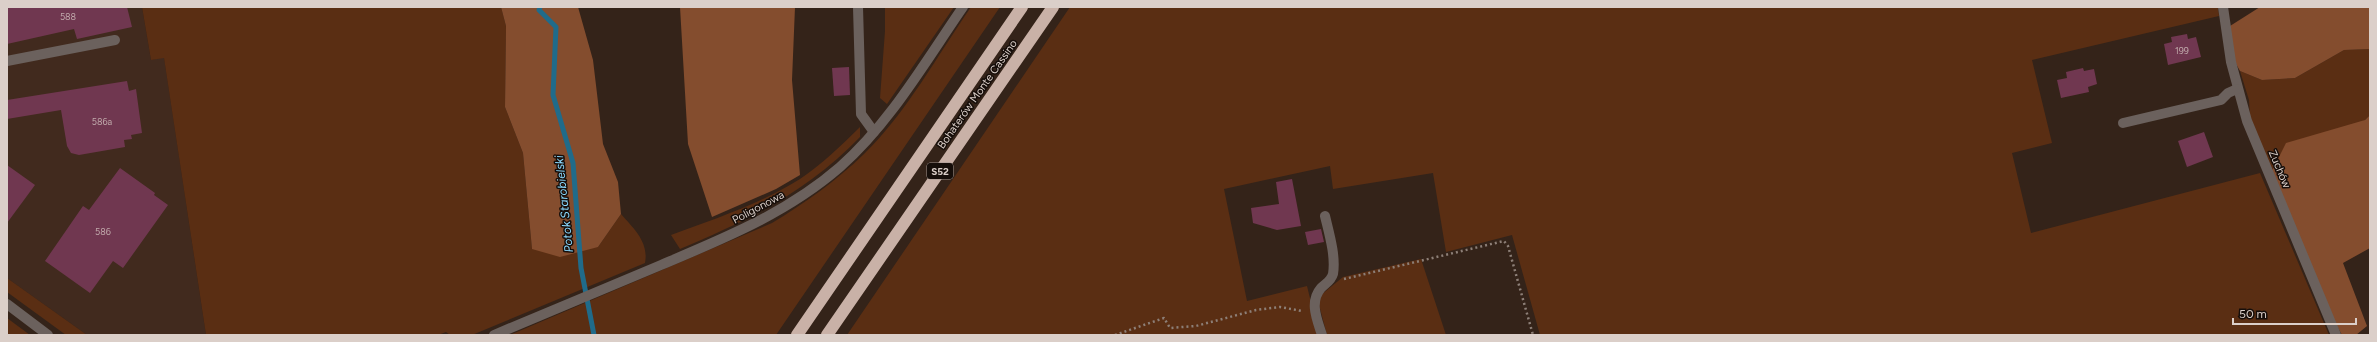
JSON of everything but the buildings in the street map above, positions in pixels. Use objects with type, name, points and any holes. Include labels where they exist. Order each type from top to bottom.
[{"type":"highway","name":"Bohaterów Monte Cassino","points":[[797,335],[1022,7]]},
{"type":"highway","name":"Bohaterów Monte Cassino","points":[[827,335],[1053,7]]},
{"type":"street","points":[[858,7],[861,114],[874,132]]},
{"type":"street","name":"Poligonowa","points":[[494,335],[767,219],[808,193],[841,166],[874,132],[899,100],[963,7]]},
{"type":"street","name":"Zuchów","points":[[2223,7],[2237,89],[2247,121],[2336,335]]},
{"type":"street","points":[[7,61],[115,40]]},
{"type":"street","points":[[2123,124],[2221,100],[2228,93],[2237,89]]},
{"type":"street","points":[[1322,335],[1315,312],[1317,294],[1328,283],[1333,272],[1333,258],[1325,216]]},
{"type":"street","points":[[7,304],[48,335]]},
{"type":"path","points":[[1328,283],[1504,242],[1508,246],[1533,335]]},
{"type":"path","points":[[1115,335],[1164,318],[1170,328],[1196,326],[1256,310],[1280,307],[1315,312]]},
{"type":"shaded area","points":[[7,7],[142,7],[151,60],[164,57],[206,335],[87,335],[7,278]]},
{"type":"shaded area","points":[[142,7],[501,7],[506,26],[505,107],[523,153],[532,249],[598,247],[621,214],[643,242],[646,255],[645,263],[472,335],[450,335],[446,332],[438,335],[206,335],[164,58],[151,60]]},
{"type":"shaded area","points":[[501,7],[578,7],[593,60],[603,144],[618,182],[621,214],[598,247],[560,257],[532,249],[523,153],[505,107],[506,26]]},
{"type":"shaded area","points":[[680,7],[795,7],[792,80],[800,175],[776,189],[712,217],[688,144]]},
{"type":"shaded area","points":[[885,7],[954,7],[887,104],[880,98],[885,31]]},
{"type":"shaded area","points":[[971,7],[1000,7],[776,335],[510,335],[772,223],[796,208],[842,173],[880,138],[908,102]]},
{"type":"shaded area","points":[[1070,7],[2218,7],[2219,16],[2032,60],[2052,143],[2012,153],[2031,233],[2260,173],[2329,335],[1540,335],[1512,235],[1446,252],[1433,173],[1333,189],[1330,166],[1224,189],[1247,301],[1307,286],[1319,335],[847,335]]},
{"type":"shaded area","points":[[2260,7],[2370,7],[2370,49],[2344,50],[2295,78],[2262,80],[2240,71],[2235,62],[2230,26]]},
{"type":"shaded area","points":[[2370,49],[2370,115],[2365,120],[2272,171],[2250,117],[2249,100],[2240,71],[2262,80],[2295,78],[2344,50]]},
{"type":"shaded area","points":[[2370,115],[2370,248],[2343,263],[2367,326],[2356,335],[2342,335],[2334,321],[2272,171],[2286,143],[2365,120]]},
{"type":"shaded area","points":[[860,127],[860,137],[840,156],[798,189],[754,215],[680,249],[671,235],[737,210],[785,188],[816,167]]},
{"type":"shaded area","points":[[1421,259],[1446,335],[1327,335],[1318,301],[1321,295],[1343,277]]},
{"type":"shaded area","points":[[7,278],[87,335],[66,335],[7,292]]},
{"type":"shaded area","points":[[7,318],[30,335],[7,335]]},
{"type":"waterway","name":"Potok Starobielski","points":[[540,7],[539,10],[556,27],[553,95],[573,163],[581,268],[594,335]]}]
